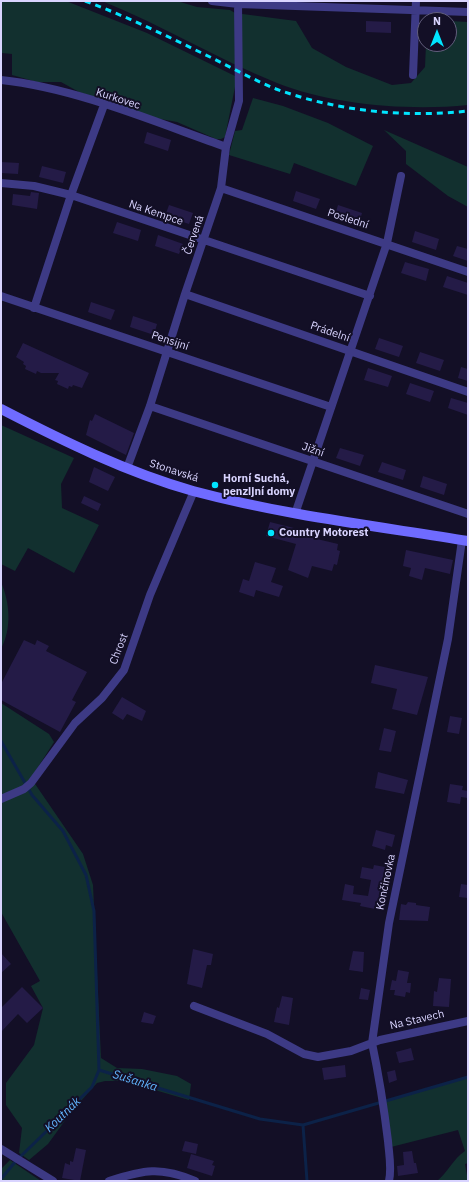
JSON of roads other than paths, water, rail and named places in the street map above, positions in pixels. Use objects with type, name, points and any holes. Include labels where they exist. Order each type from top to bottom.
[{"type":"main road","name":"Stonavská","points":[[1,409],[63,441],[127,468],[194,491],[295,514],[465,540]]},
{"type":"street","points":[[212,1],[415,11],[468,12]]},
{"type":"street","points":[[413,75],[416,1]]},
{"type":"street","name":"Červená","points":[[127,468],[150,406],[185,294],[221,188],[226,147],[239,101],[238,3]]},
{"type":"street","name":"Kurkovec","points":[[1,80],[30,83],[104,105],[226,147]]},
{"type":"street","points":[[34,308],[71,195],[104,105]]},
{"type":"street","points":[[295,514],[387,243],[401,176]]},
{"type":"street","name":"Na Kempce","points":[[1,183],[34,186],[71,195],[370,296]]},
{"type":"street","name":"Poslední","points":[[221,188],[387,243],[468,272]]},
{"type":"street","name":"Prádelní","points":[[185,294],[468,392]]},
{"type":"street","name":"Pensijní","points":[[2,298],[168,352],[331,408]]},
{"type":"street","name":"Jižní","points":[[150,406],[468,514]]},
{"type":"street","name":"Chrost","points":[[1,799],[27,786],[75,723],[102,698],[124,670],[150,595],[194,491]]},
{"type":"street","name":"Končinovka","points":[[389,1181],[391,1171],[383,1101],[372,1043],[389,923],[445,653],[465,540]]},
{"type":"street","points":[[194,1006],[267,1034],[304,1054],[318,1057],[351,1051],[372,1043]]},
{"type":"street","name":"Na Stavech","points":[[372,1043],[468,1021]]},
{"type":"street","points":[[1,1149],[53,1181]]},
{"type":"street","points":[[109,1181],[138,1172],[160,1171],[195,1181]]},
{"type":"waterway","name":"Sušanka","points":[[1,741],[32,795],[63,831],[86,875],[94,911],[99,1070],[260,1119],[303,1125],[468,1077]]},
{"type":"waterway","name":"Koutnák","points":[[21,1156],[92,1087],[99,1070]]},
{"type":"waterway","points":[[303,1125],[307,1181]]},
{"type":"waterway","name":"Koutnák","points":[[1,1179],[15,1162]]},
{"type":"railway","points":[[85,1],[148,28],[251,78],[299,97],[322,103],[371,111],[395,113],[420,114],[468,111]]},
{"type":"place","name":"Horní Suchá, penzijní domy","points":[[215,485]]},
{"type":"place","name":"Country Motorest","points":[[271,533]]}]
